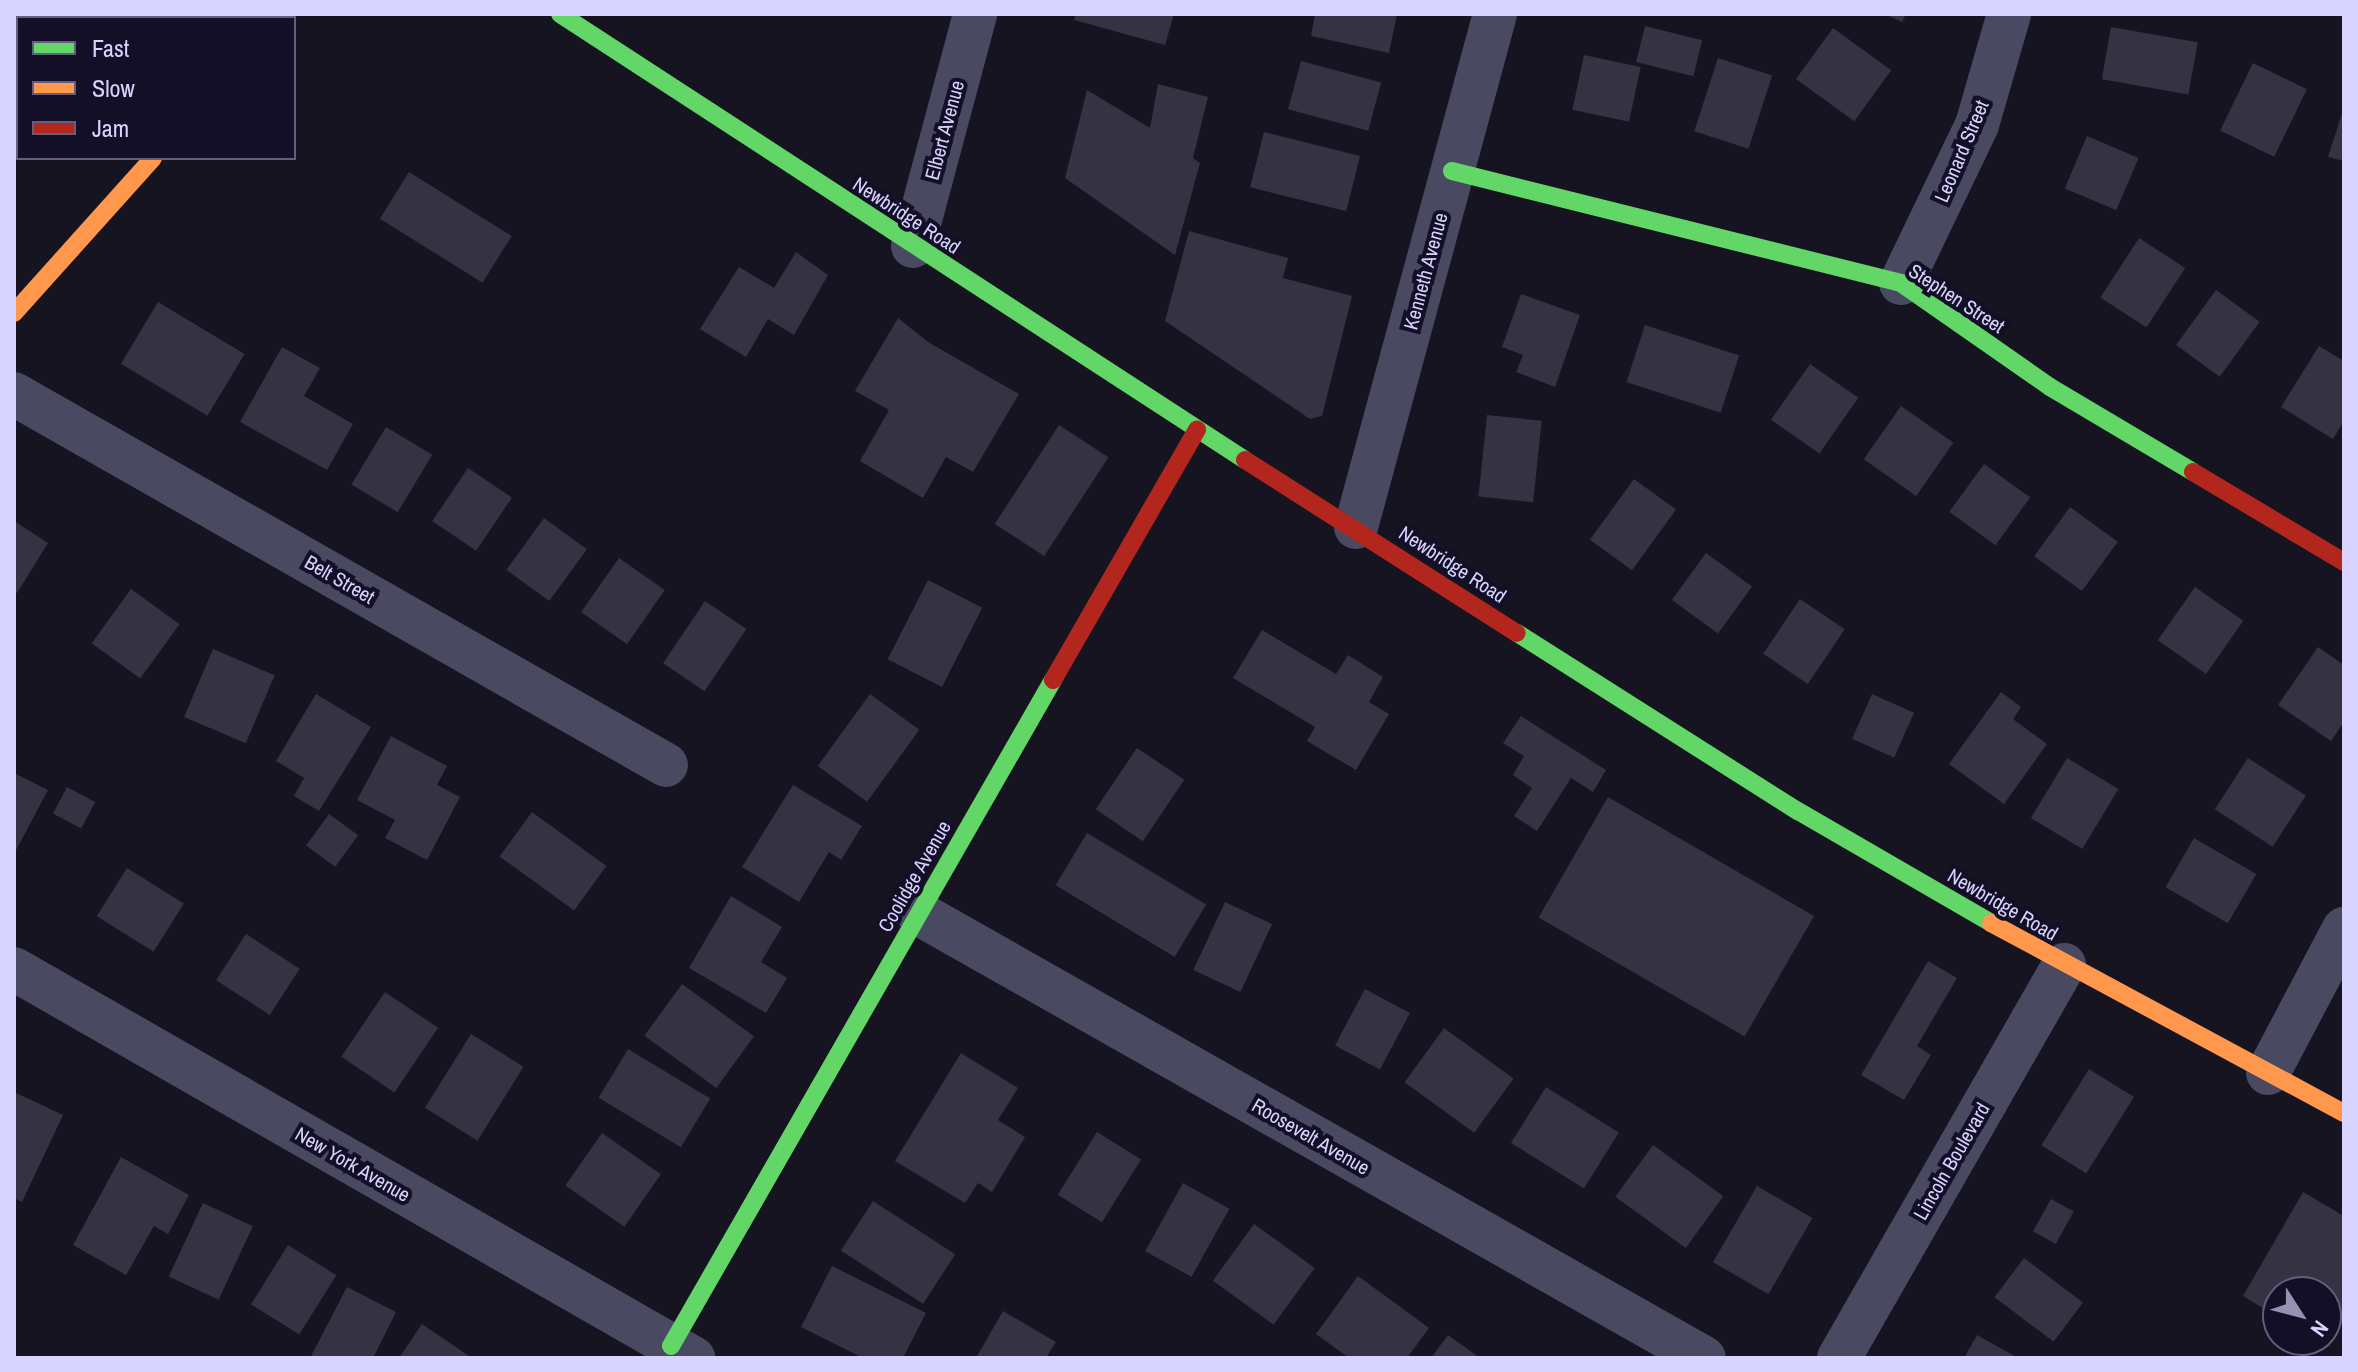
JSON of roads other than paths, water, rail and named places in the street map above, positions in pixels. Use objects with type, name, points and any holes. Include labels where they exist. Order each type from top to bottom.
[{"type":"street","name":"Newbridge Road","points":[[560,14],[1197,430],[1356,527],[1798,811],[2064,965],[2344,1113]]},
{"type":"street","name":"Elbert Avenue","points":[[913,246],[975,14]]},
{"type":"street","name":"Kenneth Avenue","points":[[1356,527],[1495,14]]},
{"type":"street","name":"Leonard Street","points":[[1901,283],[1977,125],[2009,14]]},
{"type":"street","points":[[14,313],[151,160]]},
{"type":"street","name":"Stephen Street","points":[[1452,171],[1901,283],[2050,387],[2344,562]]},
{"type":"street","name":"Belt Street","points":[[14,394],[666,765]]},
{"type":"street","name":"Coolidge Avenue","points":[[682,1352],[918,913],[1197,430]]},
{"type":"street","name":"Roosevelt Avenue","points":[[918,913],[1704,1358]]},
{"type":"street","points":[[2268,1073],[2344,929]]},
{"type":"street","name":"Lincoln Boulevard","points":[[1839,1358],[2064,965]]},
{"type":"street","name":"New York Avenue","points":[[14,969],[682,1352]]}]
